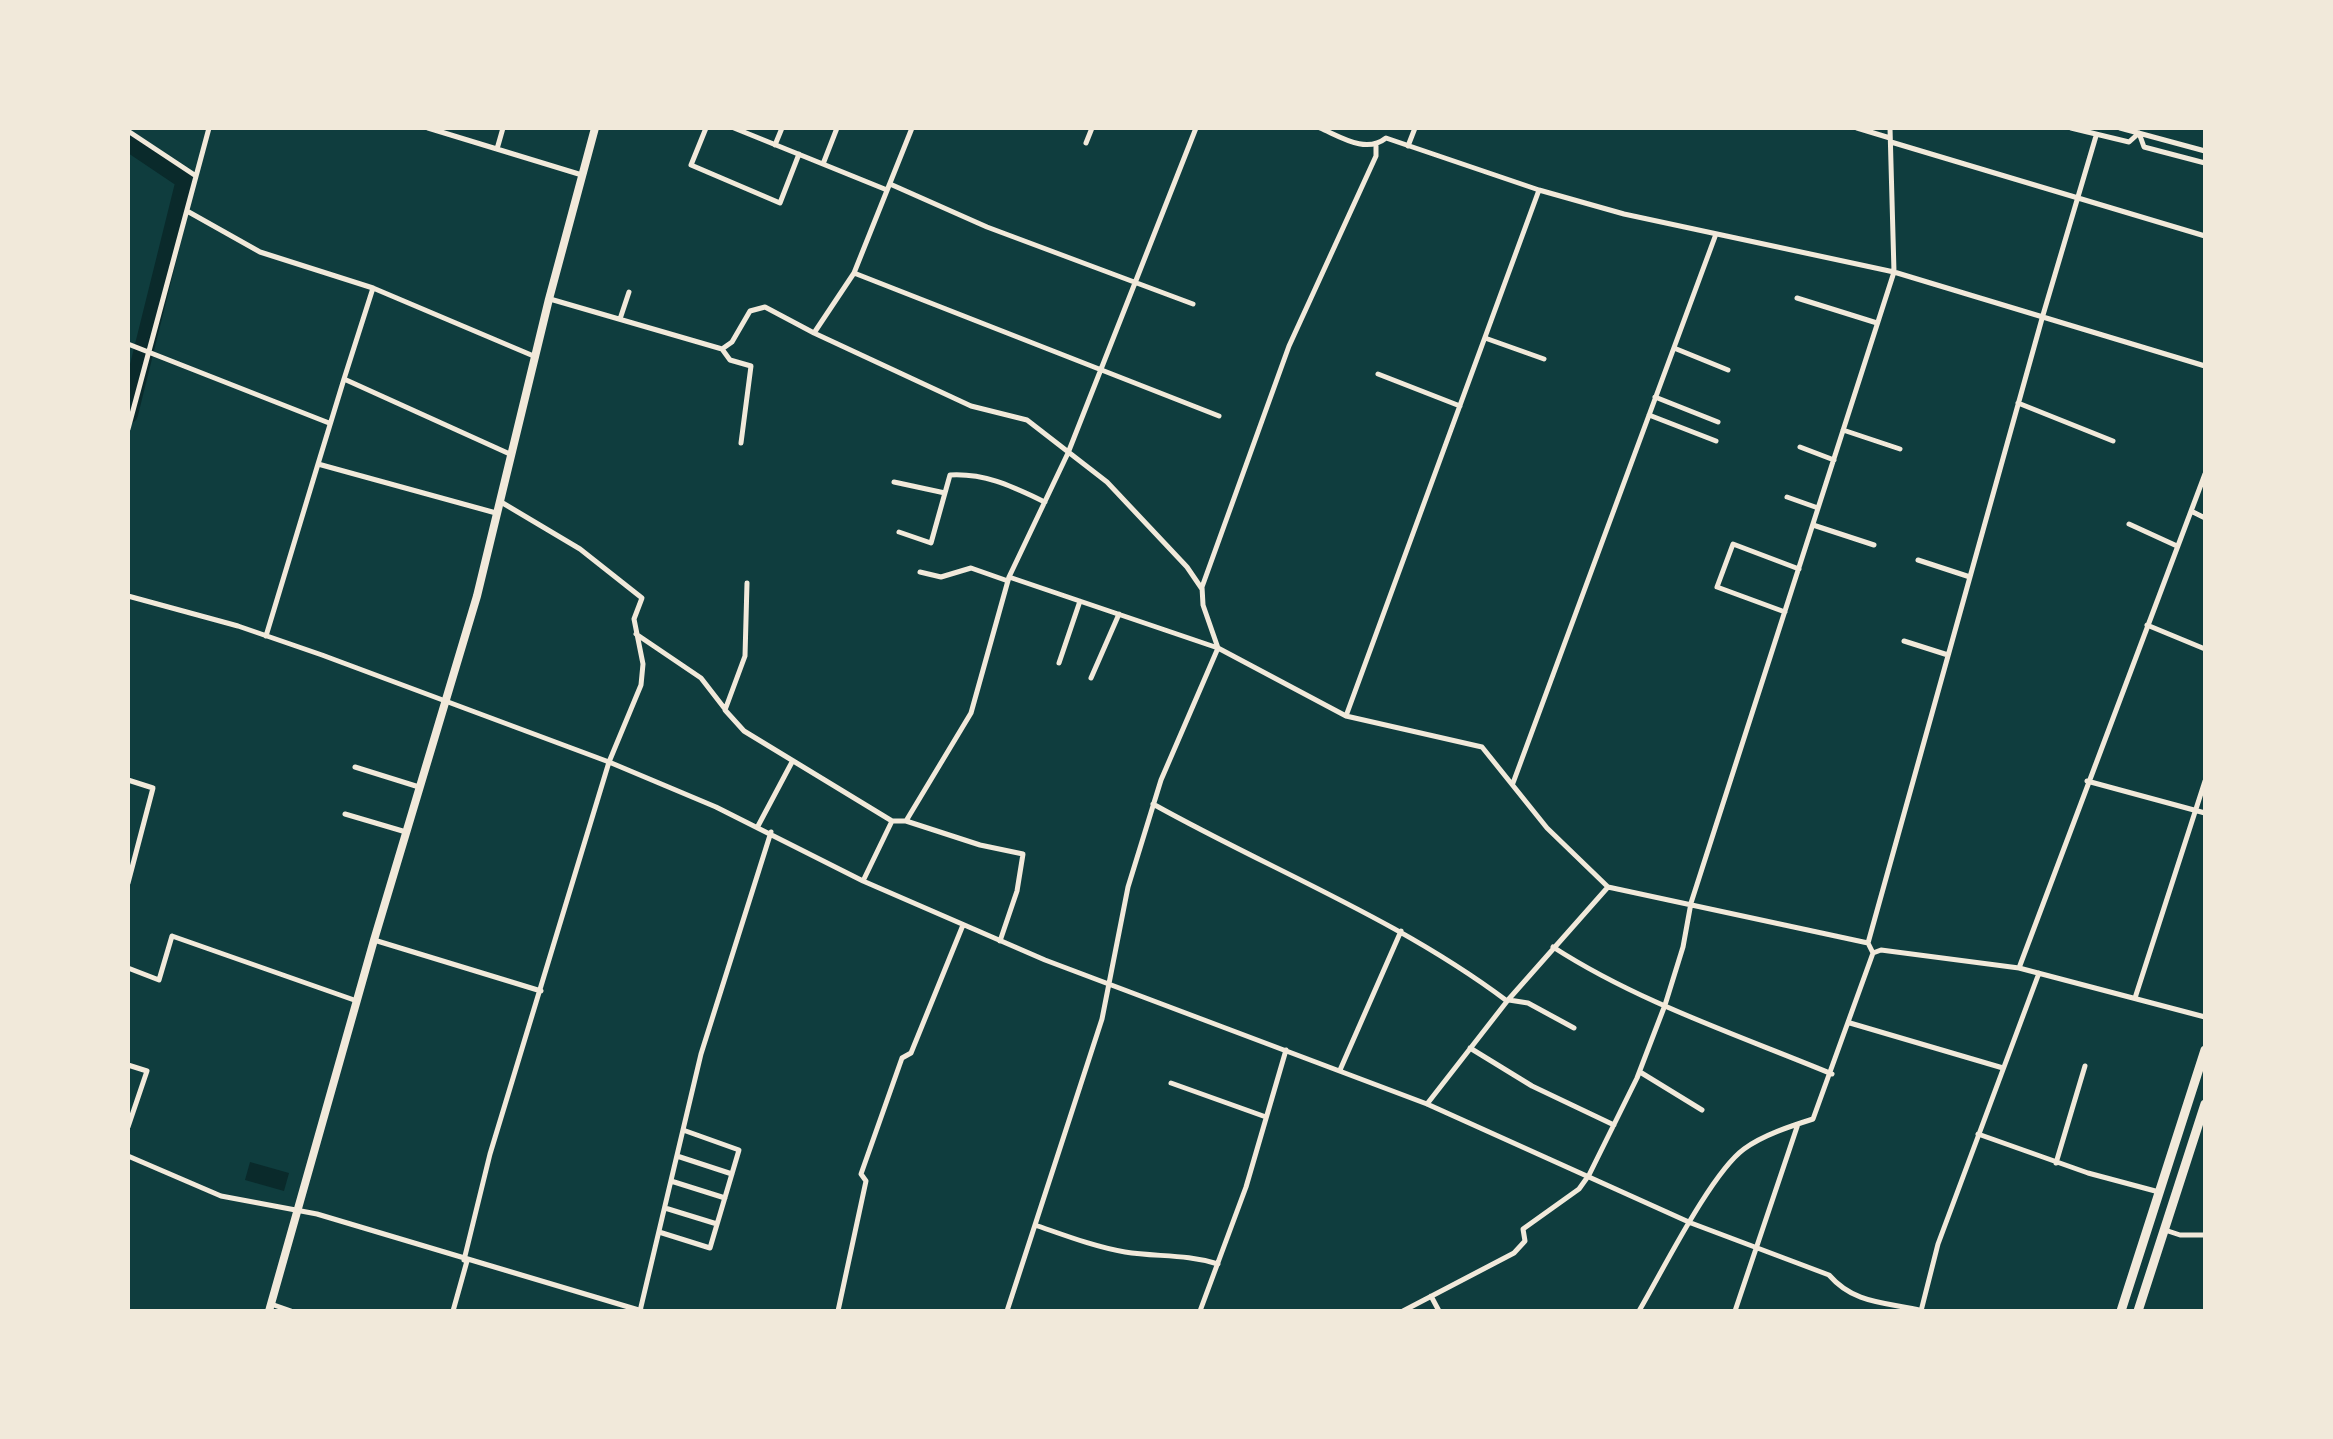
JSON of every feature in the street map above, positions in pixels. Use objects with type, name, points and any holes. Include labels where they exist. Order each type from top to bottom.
[{"type":"highway","points":[[2121,1311],[2205,1050]]},
{"type":"highway","points":[[2138,1311],[2205,1104]]},
{"type":"main road","points":[[270,1307],[498,514],[549,299],[595,128]]},
{"type":"street","points":[[128,429],[209,128]]},
{"type":"street","points":[[428,128],[582,175]]},
{"type":"street","points":[[497,149],[503,128]]},
{"type":"street","points":[[706,128],[691,165],[780,203],[799,154]]},
{"type":"street","points":[[734,128],[1193,304]]},
{"type":"street","points":[[775,145],[782,128]]},
{"type":"street","points":[[823,164],[837,128]]},
{"type":"street","points":[[814,333],[854,273],[912,128]]},
{"type":"street","points":[[1086,143],[1092,128]]},
{"type":"street","points":[[906,821],[971,713],[1009,579],[1068,453],[1196,128]]},
{"type":"street","points":[[1320,128],[1365,146],[1376,146],[1386,138],[1539,190],[1716,234],[1894,272],[2205,366]]},
{"type":"street","points":[[1408,146],[1415,128]]},
{"type":"street","points":[[1857,128],[2205,236]]},
{"type":"street","points":[[1403,1311],[1514,1253],[1525,1241],[1523,1229],[1579,1189],[1640,1072],[1665,1005],[1683,947],[1691,903],[1894,272],[1890,128]]},
{"type":"street","points":[[2071,128],[2129,142],[2139,133]]},
{"type":"street","points":[[2120,128],[2205,151]]},
{"type":"street","points":[[128,131],[196,176]]},
{"type":"street","points":[[2139,133],[2144,147],[2205,163]]},
{"type":"street","points":[[1639,1311],[1733,1159],[1746,1147],[1813,1119],[1832,1074],[1873,953],[1868,943],[2018,403],[2096,136]]},
{"type":"street","points":[[1007,1311],[1102,1019],[1128,887],[1153,804],[1218,648],[1203,605],[1202,589],[1289,346],[1376,156],[1376,146]]},
{"type":"street","points":[[1346,716],[1539,190]]},
{"type":"street","points":[[187,211],[260,252],[373,288],[537,357]]},
{"type":"street","points":[[1513,783],[1716,234]]},
{"type":"street","points":[[854,273],[1219,416]]},
{"type":"street","points":[[266,636],[373,288]]},
{"type":"street","points":[[620,319],[629,292]]},
{"type":"street","points":[[1797,298],[1877,323]]},
{"type":"street","points":[[549,299],[722,349],[730,360],[751,366],[741,443]]},
{"type":"street","points":[[722,349],[732,342],[750,311],[765,307],[971,406],[1027,420],[1107,482],[1187,567],[1202,589]]},
{"type":"street","points":[[1485,338],[1544,359]]},
{"type":"street","points":[[128,344],[329,423]]},
{"type":"street","points":[[1674,348],[1728,370]]},
{"type":"street","points":[[1378,374],[1460,406]]},
{"type":"street","points":[[344,379],[513,456]]},
{"type":"street","points":[[1655,397],[1718,422]]},
{"type":"street","points":[[2018,403],[2113,441]]},
{"type":"street","points":[[1649,415],[1716,441]]},
{"type":"street","points":[[1843,430],[1900,449]]},
{"type":"street","points":[[1800,447],[1834,460]]},
{"type":"street","points":[[318,464],[498,514]]},
{"type":"street","points":[[899,532],[931,543],[950,475],[972,474],[994,479],[1045,502]]},
{"type":"street","points":[[2019,968],[2087,781],[2202,489],[2205,474]]},
{"type":"street","points":[[894,482],[945,493]]},
{"type":"street","points":[[1787,497],[1818,508]]},
{"type":"street","points":[[453,1311],[490,1154],[609,762],[641,685],[643,664],[634,619],[642,598],[580,549],[501,502]]},
{"type":"street","points":[[2191,511],[2205,518]]},
{"type":"street","points":[[2129,524],[2177,546]]},
{"type":"street","points":[[1813,525],[1874,545]]},
{"type":"street","points":[[1785,612],[1717,587],[1733,544],[1799,569]]},
{"type":"street","points":[[1918,560],[1970,577]]},
{"type":"street","points":[[920,572],[941,577],[971,568],[1080,601],[1218,648],[1346,716],[1482,747],[1547,828],[1608,887],[1868,943]]},
{"type":"street","points":[[725,710],[745,656],[747,583]]},
{"type":"street","points":[[128,596],[266,636],[609,762],[771,832],[863,881],[1108,987],[1427,1104],[1691,1223],[1829,1275],[1843,1292],[1921,1311],[1938,1244],[2039,973]]},
{"type":"street","points":[[1059,663],[1080,601]]},
{"type":"street","points":[[1091,678],[1119,614]]},
{"type":"street","points":[[2147,625],[2205,649]]},
{"type":"street","points":[[636,633],[701,678],[744,731],[892,821],[906,821],[966,841],[1023,854],[1017,891],[1000,941]]},
{"type":"street","points":[[1904,641],[1948,655]]},
{"type":"street","points":[[758,826],[792,762]]},
{"type":"street","points":[[355,767],[419,787]]},
{"type":"street","points":[[128,780],[153,788],[128,883]]},
{"type":"street","points":[[2087,781],[2205,813]]},
{"type":"street","points":[[2135,998],[2205,781]]},
{"type":"street","points":[[1153,804],[1401,931],[1457,964],[1507,1000],[1528,1003],[1574,1028]]},
{"type":"street","points":[[345,814],[406,832]]},
{"type":"street","points":[[863,881],[892,821]]},
{"type":"street","points":[[129,1158],[221,1196],[317,1214],[641,1311],[701,1054],[771,832]]},
{"type":"street","points":[[1427,1104],[1507,1000],[1608,887]]},
{"type":"street","points":[[838,1311],[866,1181],[861,1174],[902,1058],[911,1053],[963,925]]},
{"type":"street","points":[[1340,1070],[1401,931]]},
{"type":"street","points":[[128,968],[159,980],[172,936],[357,1001]]},
{"type":"street","points":[[374,940],[541,991]]},
{"type":"street","points":[[1553,947],[1584,967],[1665,1005],[1832,1074]]},
{"type":"street","points":[[1873,953],[1881,950],[2019,968],[2205,1017]]},
{"type":"street","points":[[1850,1023],[2003,1068]]},
{"type":"street","points":[[1470,1048],[1532,1086],[1614,1125]]},
{"type":"street","points":[[1200,1311],[1286,1050]]},
{"type":"street","points":[[128,1065],[147,1071],[128,1127]]},
{"type":"street","points":[[2056,1163],[2085,1066]]},
{"type":"street","points":[[1640,1072],[1702,1110]]},
{"type":"street","points":[[1171,1083],[1266,1117]]},
{"type":"street","points":[[1735,1311],[1799,1123]]},
{"type":"street","points":[[659,1232],[710,1248],[739,1150],[683,1130]]},
{"type":"street","points":[[1978,1134],[2056,1163],[2159,1192]]},
{"type":"street","points":[[677,1156],[732,1174]]},
{"type":"street","points":[[671,1181],[725,1198]]},
{"type":"street","points":[[665,1208],[717,1224]]},
{"type":"street","points":[[1035,1225],[1120,1251],[1151,1256],[1184,1255],[1218,1264]]},
{"type":"street","points":[[2164,1229],[2180,1235],[2205,1235]]},
{"type":"street","points":[[1431,1296],[1439,1311]]},
{"type":"street","points":[[270,1307],[291,1311]]},
{"type":"water","points":[[250,1162],[289,1173],[284,1191],[245,1180]]},
{"type":"waterway","points":[[128,141],[186,180],[128,414]]}]
